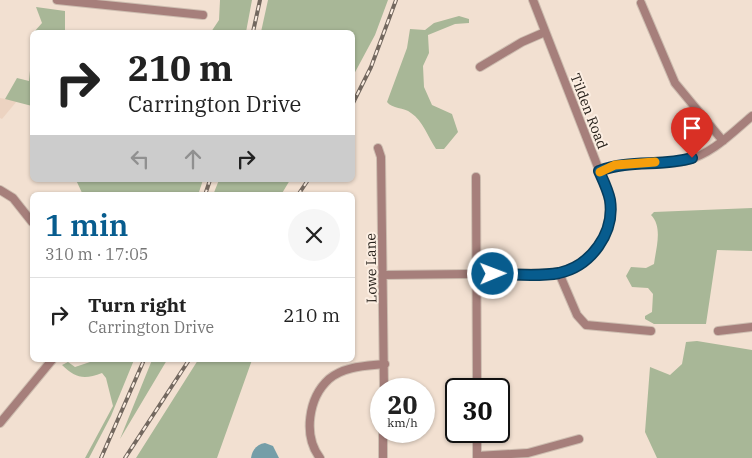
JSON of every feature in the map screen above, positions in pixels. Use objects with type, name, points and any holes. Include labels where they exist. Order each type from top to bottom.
[{"type":"street","points":[[57,0],[203,15]]},
{"type":"street","name":"Tilden Road","points":[[383,275],[559,273],[579,264],[592,255],[607,230],[610,200],[532,0]]},
{"type":"street","points":[[641,3],[675,82],[722,141]]},
{"type":"street","points":[[480,67],[522,42],[545,32]]},
{"type":"street","points":[[599,171],[624,163],[684,161],[701,155],[722,141],[752,116]]},
{"type":"street","name":"Lowe Lane","points":[[378,148],[381,157],[384,378]]},
{"type":"street","points":[[476,177],[477,378]]},
{"type":"street","points":[[0,190],[13,198],[30,219]]},
{"type":"street","points":[[559,273],[577,315],[586,325],[652,331]]},
{"type":"street","points":[[718,331],[752,327]]},
{"type":"street","points":[[0,423],[50,362]]},
{"type":"street","points":[[320,458],[315,451],[309,427],[314,401],[329,379],[353,367],[385,364]]},
{"type":"street","points":[[477,443],[477,457],[528,453],[579,439]]},
{"type":"street","points":[[383,443],[383,458]]},
{"type":"shaded area","points":[[0,98],[17,101],[2,119],[0,118]]},
{"type":"green space","points":[[220,0],[252,0],[246,30],[212,30],[219,20]]},
{"type":"green space","points":[[268,0],[388,0],[375,35],[355,72],[355,30],[261,30]]},
{"type":"green space","points":[[36,7],[65,11],[65,30],[36,30],[42,23]]},
{"type":"green space","points":[[459,16],[469,19],[469,23],[455,24],[428,35],[429,53],[423,66],[424,87],[432,105],[452,114],[458,132],[444,149],[436,149],[415,116],[387,102],[407,48],[410,29],[425,30],[434,23]]},
{"type":"green space","points":[[30,71],[30,105],[5,99],[17,78],[29,81]]},
{"type":"green space","points":[[77,182],[202,182],[199,192],[82,192]]},
{"type":"green space","points":[[218,182],[289,182],[283,192],[214,192]]},
{"type":"green space","points":[[752,208],[752,251],[717,250],[706,324],[654,324],[645,319],[645,316],[652,312],[653,294],[648,288],[632,287],[626,276],[631,267],[646,268],[654,264],[658,232],[655,220],[651,215],[654,212]]},
{"type":"green space","points":[[697,341],[752,350],[752,458],[657,458],[645,432],[650,367],[670,375],[682,364],[686,342]]},
{"type":"green space","points":[[68,362],[75,367],[90,362],[133,362],[111,416],[89,458],[85,458],[113,406],[106,378],[102,373],[90,377],[80,376],[71,373],[62,365]]},
{"type":"green space","points":[[151,362],[166,362],[120,439]]},
{"type":"green space","points":[[197,362],[251,362],[217,458],[136,458]]},
{"type":"water","points":[[265,443],[273,446],[279,458],[251,458],[255,448]]},
{"type":"railway","points":[[253,30],[260,0]]},
{"type":"railway","points":[[355,99],[371,67],[396,0]]},
{"type":"railway","points":[[206,192],[209,182]]},
{"type":"railway","points":[[300,192],[307,182]]},
{"type":"railway","points":[[101,458],[143,362]]},
{"type":"railway","points":[[125,458],[188,362]]},
{"type":"slow traffic","points":[[600,172],[624,163],[655,162]]},
{"type":"route","points":[[493,274],[559,273],[569,270],[592,255],[603,239],[610,215],[610,200],[599,171],[624,163],[674,162],[692,158]]}]
